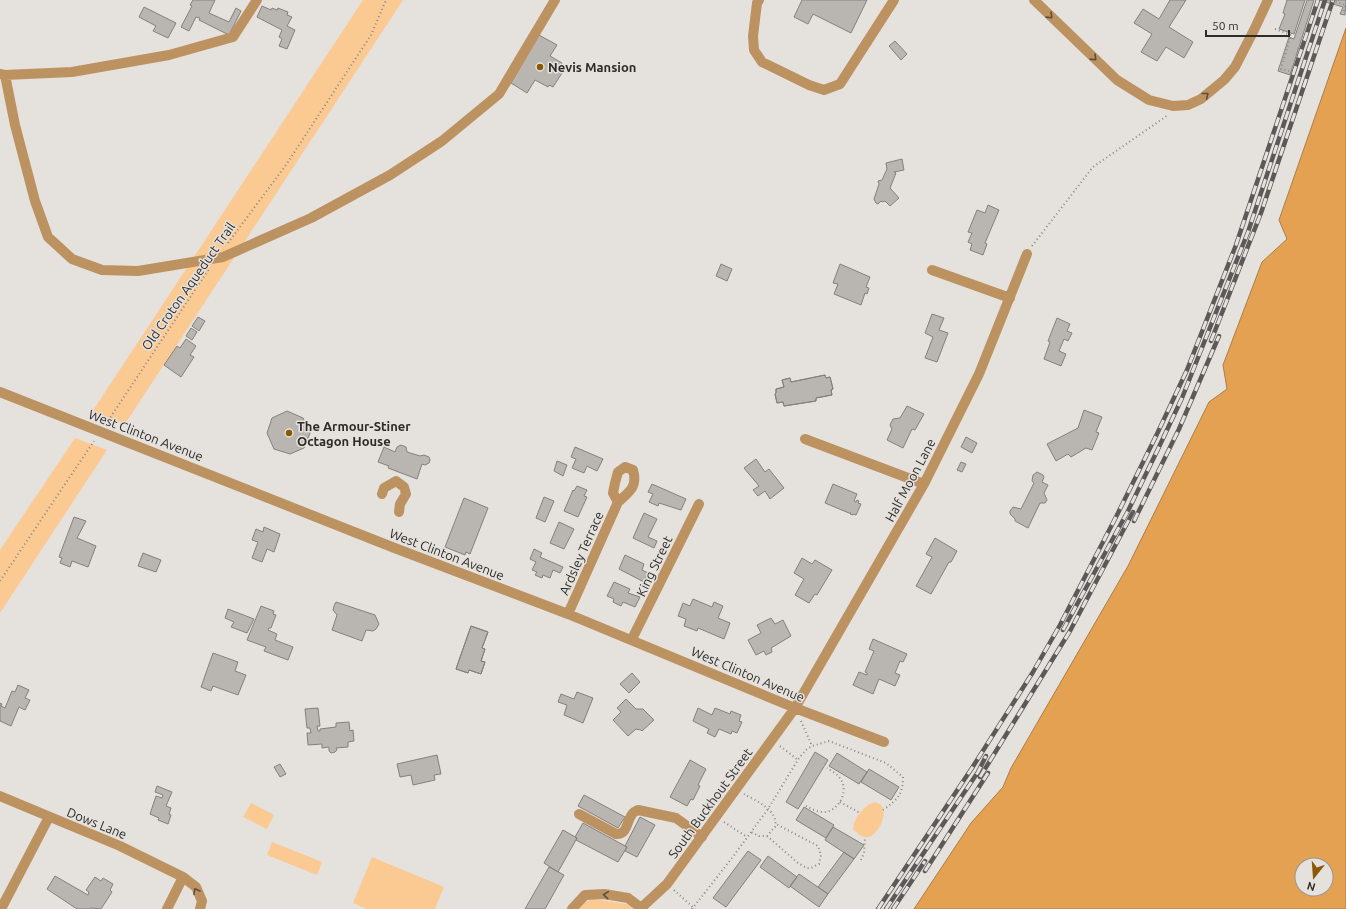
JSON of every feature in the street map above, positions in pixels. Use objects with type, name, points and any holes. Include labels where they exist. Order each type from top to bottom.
[{"type":"street","points":[[257,0],[233,37],[169,55],[72,72],[2,75],[35,201],[48,237],[72,259],[102,270],[138,271],[223,257],[311,218],[390,175],[442,141],[499,94],[555,0]]},
{"type":"street","points":[[759,0],[757,3],[753,36],[754,50],[762,62],[809,85],[824,90],[840,84],[894,0]]},
{"type":"street","points":[[1034,0],[1117,80],[1149,100],[1173,106],[1188,105],[1201,99],[1224,80],[1235,67],[1268,0]]},
{"type":"street","name":"Half Moon Lane","points":[[796,708],[924,484],[979,374],[1026,254]]},
{"type":"street","points":[[932,270],[1010,298]]},
{"type":"street","name":"West Clinton Avenue","points":[[0,392],[392,547],[632,639],[796,708],[884,742]]},
{"type":"street","points":[[805,439],[924,484]]},
{"type":"street","points":[[382,494],[384,488],[396,481],[404,487],[406,494],[400,504],[399,512]]},
{"type":"street","name":"Ardsley Terrace","points":[[568,614],[618,502]]},
{"type":"street","name":"King Street","points":[[632,639],[699,504]]},
{"type":"street","name":"South Buckhout Street","points":[[641,908],[667,884],[796,708]]},
{"type":"street","name":"Dows Lane","points":[[0,796],[120,846],[183,877],[196,887],[202,901],[200,909]]},
{"type":"street","points":[[579,814],[620,835],[624,832],[633,813],[638,810],[646,811],[676,818],[702,837]]},
{"type":"street","points":[[1,909],[49,817]]},
{"type":"street","points":[[167,909],[183,877]]},
{"type":"street","points":[[572,909],[585,895],[604,894],[628,898],[641,908]]},
{"type":"path","name":"Old Croton Aqueduct Trail","points":[[0,581],[216,258],[286,165],[370,35],[386,0]]},
{"type":"path","points":[[1332,0],[1346,4],[1344,11]]},
{"type":"path","points":[[1275,29],[1291,35],[1281,69],[1289,71]]},
{"type":"path","points":[[1026,254],[1093,166],[1182,105]]},
{"type":"path","points":[[796,708],[812,746]]},
{"type":"path","points":[[667,884],[694,908],[768,809],[798,760],[806,750],[812,746],[829,741],[886,763],[903,777],[901,793],[897,799],[883,810]]},
{"type":"path","points":[[779,746],[798,760]]},
{"type":"path","points":[[806,806],[818,812],[826,812],[832,810],[840,802],[843,792],[843,784],[840,778],[827,768]]},
{"type":"path","points":[[737,789],[768,809],[776,819],[774,830],[767,836],[759,836],[751,832]]},
{"type":"path","points":[[840,802],[860,813]]},
{"type":"path","points":[[716,817],[748,837]]},
{"type":"path","points":[[767,836],[803,867],[811,868],[819,864],[822,855],[818,846],[776,824]]},
{"type":"path","points":[[862,860],[866,838]]},
{"type":"shaded area","points":[[363,0],[403,0],[125,424],[92,412]]},
{"type":"shaded area","points":[[1346,28],[1346,909],[914,909],[971,823],[1003,787],[1011,768],[1128,566],[1209,402],[1227,389],[1223,365],[1262,262],[1287,239],[1279,220]]},
{"type":"shaded area","points":[[75,438],[107,450],[0,613],[0,550]]},
{"type":"shaded area","points":[[875,802],[881,805],[883,809],[884,814],[881,825],[874,834],[866,837],[862,836],[853,829],[855,821],[863,809]]},
{"type":"shaded area","points":[[251,803],[274,815],[267,829],[243,817]]},
{"type":"shaded area","points":[[272,842],[322,862],[317,875],[267,855]]},
{"type":"shaded area","points":[[372,857],[444,887],[435,909],[367,909],[353,903]]},
{"type":"shaded area","points":[[593,899],[626,904],[631,906],[632,909],[579,909],[585,902]]},
{"type":"building","points":[[193,0],[215,0],[209,13],[229,22],[236,8],[241,11],[229,35],[196,17],[189,31],[181,27],[192,6],[190,5]]},
{"type":"building","points":[[802,0],[867,0],[851,33],[813,14],[808,24],[794,17]]},
{"type":"building","points":[[1170,0],[1186,0],[1169,27],[1193,42],[1184,58],[1166,47],[1157,61],[1141,52],[1152,34],[1134,23],[1143,9],[1159,19]]},
{"type":"building","points":[[1287,0],[1305,0],[1294,34],[1279,29],[1285,14],[1283,13]]},
{"type":"building","points":[[1307,0],[1314,0],[1290,75],[1278,71],[1289,37],[1294,39]]},
{"type":"building","points":[[1319,0],[1346,0],[1345,15],[1340,14],[1343,7]]},
{"type":"building","points":[[262,6],[271,10],[272,8],[277,10],[278,8],[288,12],[287,15],[292,17],[287,26],[295,30],[287,49],[279,46],[282,39],[279,37],[282,30],[257,17]]},
{"type":"building","points":[[144,7],[176,23],[168,38],[153,31],[156,26],[139,17]]},
{"type":"building","name":"Nevis Mansion","points":[[539,35],[557,45],[550,56],[562,63],[558,71],[562,73],[553,87],[549,85],[548,87],[535,80],[527,93],[511,83]]},
{"type":"building","points":[[895,41],[907,54],[901,60],[889,46]]},
{"type":"building","points":[[902,159],[904,170],[894,172],[896,173],[890,188],[899,198],[890,206],[885,201],[881,201],[878,204],[876,203],[874,199],[879,184],[878,181],[882,180],[887,169],[886,163]]},
{"type":"building","points":[[988,205],[999,210],[985,243],[987,244],[983,255],[970,250],[972,244],[968,242],[972,233],[968,232],[977,210],[985,213]]},
{"type":"building","points":[[721,264],[732,269],[727,281],[716,276]]},
{"type":"building","points":[[840,264],[870,277],[866,287],[869,288],[867,294],[865,293],[861,305],[834,294],[838,284],[833,283]]},
{"type":"building","points":[[932,314],[944,318],[939,330],[948,333],[937,362],[925,358],[933,337],[925,333]]},
{"type":"building","points":[[198,317],[205,321],[199,331],[192,326]]},
{"type":"building","points":[[1057,318],[1070,324],[1067,331],[1072,333],[1068,341],[1064,339],[1059,351],[1066,354],[1061,366],[1044,359],[1050,342],[1048,341]]},
{"type":"building","points":[[191,328],[197,332],[192,340],[186,336]]},
{"type":"building","points":[[186,339],[196,346],[190,355],[194,357],[181,377],[164,365],[177,346],[180,348]]},
{"type":"building","points":[[825,375],[826,378],[830,377],[833,389],[831,390],[832,395],[816,398],[816,401],[784,406],[783,402],[777,403],[775,394],[776,389],[784,387],[782,380],[790,378],[791,382]]},
{"type":"building","points":[[825,375],[826,378],[830,377],[833,389],[831,390],[832,395],[816,398],[816,401],[784,406],[783,402],[777,403],[775,394],[776,389],[784,387],[782,380],[790,378],[791,382]]},
{"type":"building","points":[[907,406],[924,414],[915,430],[912,429],[903,448],[887,440],[892,429],[890,425],[893,419],[900,418]]},
{"type":"building","points":[[1084,410],[1102,417],[1096,432],[1099,433],[1092,450],[1086,448],[1071,457],[1068,454],[1056,461],[1047,444],[1078,428]]},
{"type":"building","name":"The Armour-Stiner Octagon House","points":[[287,411],[303,418],[310,433],[304,448],[290,454],[274,449],[267,433],[272,418]]},
{"type":"building","points":[[966,437],[977,443],[972,453],[961,447]]},
{"type":"building","points":[[401,445],[406,447],[407,452],[429,457],[429,463],[425,465],[422,464],[417,479],[388,468],[389,466],[378,462],[384,447],[395,452],[397,447]]},
{"type":"building","points":[[575,447],[603,459],[597,471],[587,466],[584,473],[572,468],[576,459],[571,457]]},
{"type":"building","points":[[756,459],[765,472],[769,469],[784,488],[770,499],[765,491],[758,496],[753,490],[759,486],[744,468]]},
{"type":"building","points":[[557,461],[567,465],[563,476],[554,471]]},
{"type":"building","points":[[961,462],[966,464],[962,472],[957,470]]},
{"type":"building","points":[[1037,472],[1044,477],[1042,482],[1048,485],[1044,493],[1047,500],[1045,503],[1040,503],[1028,528],[1015,521],[1010,514],[1010,511],[1013,507],[1021,509],[1034,483],[1032,481],[1033,475]]},
{"type":"building","points":[[652,484],[686,499],[681,510],[659,503],[658,506],[649,502],[653,494],[648,492]]},
{"type":"building","points":[[833,484],[857,494],[854,501],[856,502],[857,500],[859,501],[858,503],[861,504],[856,515],[850,514],[851,513],[825,503]]},
{"type":"building","points":[[577,486],[587,490],[584,496],[587,497],[578,517],[564,511],[573,490],[574,491]]},
{"type":"building","points":[[544,497],[554,501],[545,522],[536,518]]},
{"type":"building","points":[[464,498],[488,508],[470,554],[466,552],[465,555],[445,547]]},
{"type":"building","points":[[644,513],[657,519],[648,537],[657,541],[654,548],[633,538]]},
{"type":"building","points":[[74,517],[86,521],[77,538],[96,546],[88,567],[72,561],[70,567],[60,563],[62,558],[59,557]]},
{"type":"building","points":[[559,522],[574,529],[564,549],[550,543]]},
{"type":"building","points":[[264,527],[280,534],[274,552],[267,549],[262,562],[252,558],[258,542],[252,540],[256,529],[263,532]]},
{"type":"building","points":[[935,538],[957,551],[931,594],[916,586],[932,557],[926,554]]},
{"type":"building","points":[[534,549],[542,553],[540,557],[563,567],[560,573],[553,570],[550,578],[543,575],[542,578],[535,575],[537,572],[532,570],[536,562],[530,559]]},
{"type":"building","points":[[143,553],[161,560],[156,572],[138,566]]},
{"type":"building","points":[[625,555],[644,564],[642,570],[648,573],[644,582],[619,569]]},
{"type":"building","points":[[802,558],[812,564],[815,560],[832,570],[817,595],[815,594],[809,603],[795,595],[804,579],[794,573]]},
{"type":"building","points":[[614,582],[630,589],[628,593],[640,597],[635,607],[623,602],[621,606],[613,602],[614,599],[607,596]]},
{"type":"building","points":[[693,599],[712,607],[714,602],[723,606],[718,618],[730,623],[724,639],[698,628],[697,631],[684,626],[686,619],[678,616],[683,603],[690,606]]},
{"type":"building","points":[[336,602],[375,615],[379,624],[373,631],[366,630],[362,641],[332,630],[337,615],[333,610]]},
{"type":"building","points":[[261,606],[274,611],[273,614],[276,615],[271,628],[268,630],[277,634],[275,640],[293,647],[288,660],[264,651],[266,647],[247,640]]},
{"type":"building","points":[[228,609],[254,619],[247,633],[231,627],[234,622],[225,618]]},
{"type":"building","points":[[771,618],[775,624],[783,620],[791,636],[771,648],[772,652],[766,655],[764,651],[756,655],[748,640],[761,633],[757,625]]},
{"type":"building","points":[[471,626],[488,632],[482,648],[485,649],[481,661],[485,662],[481,674],[469,670],[468,673],[456,669]]},
{"type":"building","points":[[471,626],[488,632],[482,648],[485,649],[481,661],[485,662],[481,674],[469,670],[468,673],[456,669]]},
{"type":"building","points":[[873,639],[907,654],[903,662],[900,661],[895,673],[900,675],[895,686],[879,679],[873,694],[853,685],[859,672],[867,675],[865,672],[874,651],[869,649]]},
{"type":"building","points":[[213,653],[238,662],[235,671],[246,675],[238,695],[213,686],[211,691],[201,687]]},
{"type":"building","points":[[632,673],[640,682],[629,693],[620,684]]},
{"type":"building","points":[[18,685],[29,690],[25,698],[30,700],[25,710],[19,707],[11,726],[0,721],[0,703],[2,704],[1,706],[5,708],[12,691],[15,692]]},
{"type":"building","points":[[577,692],[593,698],[583,723],[564,715],[567,705],[558,702],[561,694],[574,699]]},
{"type":"building","points":[[626,699],[636,709],[643,709],[654,720],[642,731],[636,729],[628,736],[613,720],[621,712],[617,708]]},
{"type":"building","points":[[318,708],[320,726],[317,726],[318,731],[320,731],[320,729],[336,727],[336,723],[349,722],[350,731],[353,730],[354,741],[348,742],[348,747],[336,748],[337,750],[335,752],[331,753],[329,751],[329,747],[322,748],[322,744],[308,745],[307,733],[311,733],[310,728],[307,728],[305,709]]},
{"type":"building","points":[[698,708],[712,715],[715,708],[730,714],[731,711],[741,715],[739,721],[742,722],[737,733],[732,731],[731,734],[719,729],[715,737],[707,733],[709,729],[693,721]]},
{"type":"building","points":[[815,752],[828,760],[798,809],[786,802]]},
{"type":"building","points":[[837,753],[867,772],[859,784],[829,766]]},
{"type":"building","points":[[437,755],[441,774],[434,775],[435,780],[413,785],[411,775],[400,777],[397,764]]},
{"type":"building","points":[[690,760],[706,769],[693,800],[691,799],[687,806],[670,797]]},
{"type":"building","points":[[280,764],[286,774],[280,777],[274,767]]},
{"type":"building","points":[[869,769],[899,787],[891,800],[861,782]]},
{"type":"building","points":[[157,786],[172,792],[166,806],[171,808],[169,814],[171,815],[168,824],[158,820],[159,818],[150,814],[156,796],[162,798],[163,795],[155,792]]},
{"type":"building","points":[[584,795],[625,817],[618,828],[578,806]]},
{"type":"building","points":[[804,807],[834,825],[826,838],[796,820]]},
{"type":"building","points":[[640,817],[655,825],[637,857],[625,851],[627,847],[625,846]]},
{"type":"building","points":[[583,823],[627,847],[618,862],[576,840],[577,838],[575,837]]},
{"type":"building","points":[[833,827],[864,845],[854,859],[825,840]]},
{"type":"building","points":[[563,830],[577,838],[558,872],[544,863]]},
{"type":"building","points":[[748,851],[761,860],[726,907],[713,898]]},
{"type":"building","points":[[844,852],[854,859],[828,894],[818,887]]},
{"type":"building","points":[[768,856],[797,877],[789,888],[760,867]]},
{"type":"building","points":[[549,867],[564,875],[545,909],[525,909]]},
{"type":"building","points":[[799,874],[828,894],[819,907],[790,886]]},
{"type":"building","points":[[55,876],[88,895],[89,892],[86,890],[95,877],[101,881],[103,878],[113,884],[110,890],[112,892],[101,909],[77,909],[47,889]]},
{"type":"railway","points":[[878,909],[972,768],[1033,672],[1060,625],[1157,434],[1187,370],[1236,245],[1318,0]]},
{"type":"railway","points":[[1063,630],[1128,511],[1182,398],[1248,232],[1325,0]]},
{"type":"railway","points":[[1211,341],[1261,213],[1333,0]]},
{"type":"railway","points":[[1134,521],[1179,429],[1219,336]]},
{"type":"railway","points":[[980,777],[1070,631],[1133,512]]},
{"type":"railway","points":[[886,909],[978,772],[986,756]]},
{"type":"railway","points":[[925,871],[988,773]]},
{"type":"railway","points":[[893,909],[925,861]]},
{"type":"place","name":"Nevis Mansion","points":[[540,67]]},
{"type":"place","name":"The Armour-Stiner Octagon House","points":[[289,433]]}]
